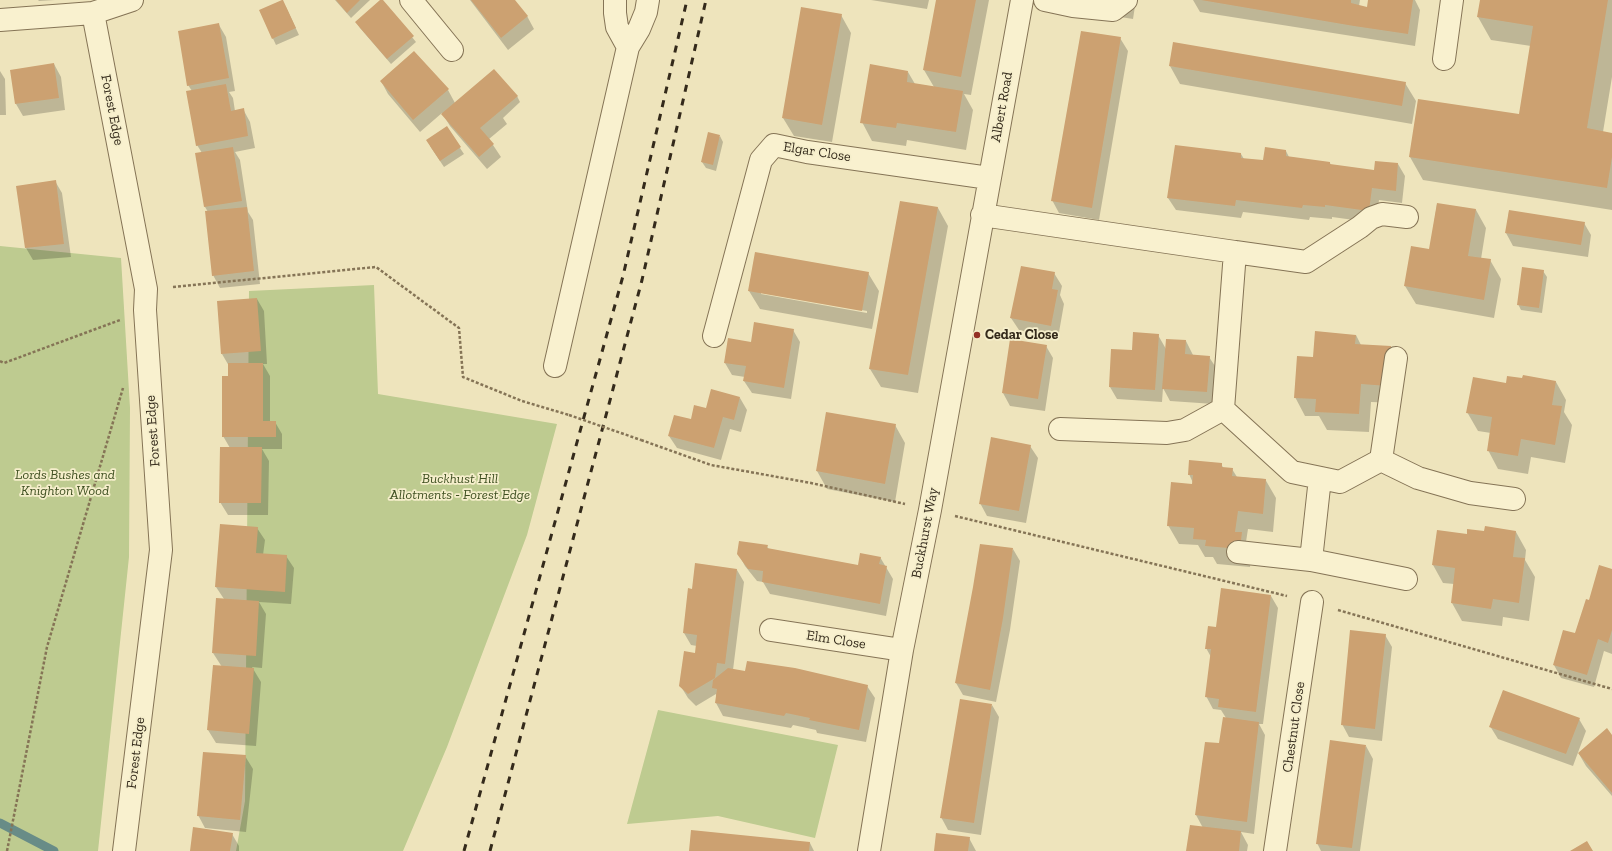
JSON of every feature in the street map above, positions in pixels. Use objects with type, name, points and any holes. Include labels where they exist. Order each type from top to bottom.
[{"type":"street","points":[[0,20],[93,13],[132,0]]},
{"type":"street","points":[[411,0],[452,50]]},
{"type":"street","points":[[615,0],[617,27],[628,47]]},
{"type":"street","points":[[555,366],[628,47],[639,29],[646,12],[648,0]]},
{"type":"street","name":"Albert Road","points":[[982,215],[1022,0]]},
{"type":"street","points":[[1045,0],[1073,6],[1113,10],[1126,0]]},
{"type":"street","points":[[1444,59],[1452,0]]},
{"type":"street","name":"Forest Edge","points":[[93,13],[146,300],[161,550],[124,851]]},
{"type":"street","name":"Elgar Close","points":[[714,336],[761,160],[774,145],[806,152],[989,178]]},
{"type":"street","points":[[982,215],[1306,262],[1360,227],[1371,218],[1382,214],[1407,217]]},
{"type":"street","name":"Buckhurst Way","points":[[868,851],[902,650],[930,510],[982,215]]},
{"type":"street","points":[[1223,409],[1235,252]]},
{"type":"street","points":[[1381,460],[1396,358]]},
{"type":"street","points":[[1060,429],[1167,433],[1185,430],[1223,409]]},
{"type":"street","points":[[1223,409],[1292,472],[1340,482],[1381,460]]},
{"type":"street","points":[[1381,460],[1418,478],[1470,493],[1514,499]]},
{"type":"street","points":[[1311,560],[1320,478]]},
{"type":"street","points":[[1238,552],[1311,560],[1406,579]]},
{"type":"street","name":"Chestnut Close","points":[[1275,851],[1312,602]]},
{"type":"street","name":"Elm Close","points":[[771,630],[902,650]]},
{"type":"path","points":[[0,361],[4,363],[146,300],[376,267],[459,328],[463,377],[522,401],[690,456],[711,465],[811,483],[930,510],[1312,602],[1612,689]]},
{"type":"path","points":[[7,851],[47,647],[123,387]]},
{"type":"green space","name":"Lords Bushes and Knighton Wood","points":[[0,246],[121,258],[130,408],[129,557],[98,851],[0,851]]},
{"type":"green space","name":"Buckhust Hill Allotments - Forest Edge","points":[[374,285],[378,394],[557,424],[527,535],[447,747],[403,851],[236,851],[245,801],[249,291]]},
{"type":"green space","points":[[658,710],[838,745],[815,838],[718,816],[627,824]]},
{"type":"building","points":[[282,0],[296,28],[272,39],[259,10]]},
{"type":"building","points":[[336,0],[360,0],[347,13]]},
{"type":"building","points":[[380,0],[383,0],[414,36],[387,59],[355,22]]},
{"type":"building","points":[[471,0],[515,0],[528,16],[501,38]]},
{"type":"building","points":[[936,0],[976,0],[961,77],[923,70]]},
{"type":"building","points":[[1201,0],[1351,0],[1351,3],[1367,7],[1368,0],[1413,0],[1408,34]]},
{"type":"building","points":[[1480,0],[1608,0],[1587,128],[1612,133],[1612,157],[1607,188],[1409,157],[1418,99],[1519,114],[1533,26],[1477,17]]},
{"type":"building","points":[[801,7],[842,14],[822,125],[782,118]]},
{"type":"building","points":[[219,23],[229,78],[187,86],[178,31]]},
{"type":"building","points":[[1081,31],[1121,37],[1092,208],[1051,201]]},
{"type":"building","points":[[1173,42],[1406,82],[1402,106],[1169,66]]},
{"type":"building","points":[[414,51],[449,89],[413,120],[380,81]]},
{"type":"building","points":[[54,63],[59,98],[15,104],[10,70]]},
{"type":"building","points":[[870,64],[908,71],[907,82],[963,91],[956,132],[897,123],[896,128],[860,123]]},
{"type":"building","points":[[494,69],[518,96],[480,128],[494,144],[479,157],[441,114]]},
{"type":"building","points":[[226,84],[231,111],[244,108],[248,136],[196,146],[186,91]]},
{"type":"building","points":[[447,126],[461,147],[440,161],[426,140]]},
{"type":"building","points":[[708,132],[720,135],[713,165],[701,162]]},
{"type":"building","points":[[1175,145],[1241,153],[1241,158],[1263,160],[1265,147],[1286,150],[1286,156],[1374,170],[1375,161],[1398,163],[1396,191],[1372,188],[1369,211],[1325,205],[1325,207],[1303,205],[1302,208],[1236,200],[1235,206],[1167,198]]},
{"type":"building","points":[[233,147],[242,201],[204,207],[195,153]]},
{"type":"building","points":[[56,180],[64,244],[25,248],[16,186]]},
{"type":"building","points":[[900,201],[938,207],[908,375],[869,369]]},
{"type":"building","points":[[1437,203],[1476,209],[1468,256],[1491,259],[1484,300],[1404,286],[1411,246],[1429,249]]},
{"type":"building","points":[[247,207],[254,271],[212,276],[205,211]]},
{"type":"building","points":[[1509,210],[1585,222],[1581,245],[1505,233]]},
{"type":"building","points":[[755,252],[869,272],[862,311],[748,291]]},
{"type":"building","points":[[1021,266],[1055,272],[1052,289],[1058,290],[1051,326],[1010,318]]},
{"type":"building","points":[[1522,267],[1544,270],[1539,308],[1517,305]]},
{"type":"building","points":[[257,298],[261,351],[221,354],[217,301]]},
{"type":"building","points":[[754,322],[794,329],[784,388],[743,381],[746,366],[724,363],[728,338],[751,342]]},
{"type":"building","points":[[1315,331],[1356,335],[1355,344],[1391,346],[1388,386],[1361,384],[1359,414],[1315,412],[1316,399],[1294,398],[1297,356],[1313,357]]},
{"type":"building","points":[[1133,332],[1159,334],[1155,390],[1109,387],[1111,349],[1132,350]]},
{"type":"building","points":[[1010,339],[1047,345],[1038,399],[1002,393]]},
{"type":"building","points":[[1166,339],[1186,340],[1185,354],[1210,356],[1207,392],[1162,389]]},
{"type":"building","points":[[228,363],[263,363],[263,421],[276,421],[276,437],[222,437],[222,376],[228,376]]},
{"type":"building","points":[[1523,375],[1556,381],[1552,405],[1562,406],[1555,445],[1521,439],[1518,456],[1487,451],[1492,417],[1466,413],[1473,377],[1506,383],[1507,376],[1522,378]]},
{"type":"building","points":[[711,389],[740,397],[734,420],[723,417],[714,448],[668,436],[674,415],[691,419],[694,405],[706,408]]},
{"type":"building","points":[[826,412],[896,424],[885,484],[816,471]]},
{"type":"building","points":[[991,437],[1031,445],[1019,511],[979,504]]},
{"type":"building","points":[[220,447],[262,447],[261,503],[219,503]]},
{"type":"building","points":[[1189,460],[1222,463],[1222,467],[1233,468],[1232,476],[1266,479],[1263,514],[1238,511],[1235,532],[1242,532],[1240,549],[1205,546],[1206,540],[1193,539],[1194,528],[1167,526],[1171,482],[1192,484],[1193,475],[1188,475]]},
{"type":"building","points":[[220,524],[258,527],[256,553],[287,555],[285,592],[215,587]]},
{"type":"building","points":[[1485,526],[1516,531],[1513,557],[1525,558],[1519,603],[1493,599],[1491,609],[1451,603],[1455,568],[1432,565],[1437,530],[1467,534],[1467,529],[1484,531]]},
{"type":"building","points":[[739,541],[768,545],[767,548],[858,565],[860,553],[881,557],[879,564],[887,566],[880,604],[762,582],[763,571],[748,569],[737,554]]},
{"type":"building","points":[[980,544],[1013,548],[1003,618],[990,690],[955,683]]},
{"type":"building","points":[[695,563],[737,569],[725,664],[717,663],[715,678],[688,694],[679,686],[684,651],[695,653],[697,635],[683,633],[688,588],[692,589]]},
{"type":"building","points":[[1599,565],[1612,569],[1612,630],[1608,643],[1598,639],[1587,675],[1553,665],[1563,630],[1575,633],[1586,599],[1589,600]]},
{"type":"building","points":[[1221,588],[1271,595],[1256,712],[1218,707],[1219,699],[1205,697],[1211,649],[1205,649],[1208,626],[1216,627]]},
{"type":"building","points":[[216,598],[259,601],[256,656],[212,653]]},
{"type":"building","points":[[1350,630],[1386,634],[1375,729],[1341,725]]},
{"type":"building","points":[[747,661],[795,668],[868,685],[859,730],[809,720],[810,718],[786,713],[784,716],[715,703],[717,689],[712,688],[713,680],[728,668],[745,671]]},
{"type":"building","points":[[213,665],[254,668],[249,734],[207,730]]},
{"type":"building","points":[[1503,690],[1580,718],[1566,754],[1489,727]]},
{"type":"building","points":[[960,699],[992,704],[974,823],[940,818]]},
{"type":"building","points":[[1223,717],[1259,722],[1247,822],[1195,815],[1205,742],[1219,743]]},
{"type":"building","points":[[1607,728],[1612,735],[1612,793],[1578,753]]},
{"type":"building","points":[[1330,740],[1366,745],[1352,848],[1316,844]]},
{"type":"building","points":[[203,752],[246,755],[240,820],[197,816]]},
{"type":"building","points":[[1190,825],[1241,831],[1239,851],[1186,851]]},
{"type":"building","points":[[193,827],[233,833],[230,851],[190,851]]},
{"type":"building","points":[[691,830],[810,842],[809,851],[689,851]]},
{"type":"building","points":[[936,833],[970,837],[968,851],[934,851]]},
{"type":"building","points":[[1587,841],[1593,851],[1570,851]]},
{"type":"waterway","points":[[0,823],[54,851]]},
{"type":"railway","points":[[464,851],[623,276],[687,0]]},
{"type":"railway","points":[[490,851],[642,280],[706,0]]},
{"type":"place","name":"Cedar Close","points":[[977,335]]}]
